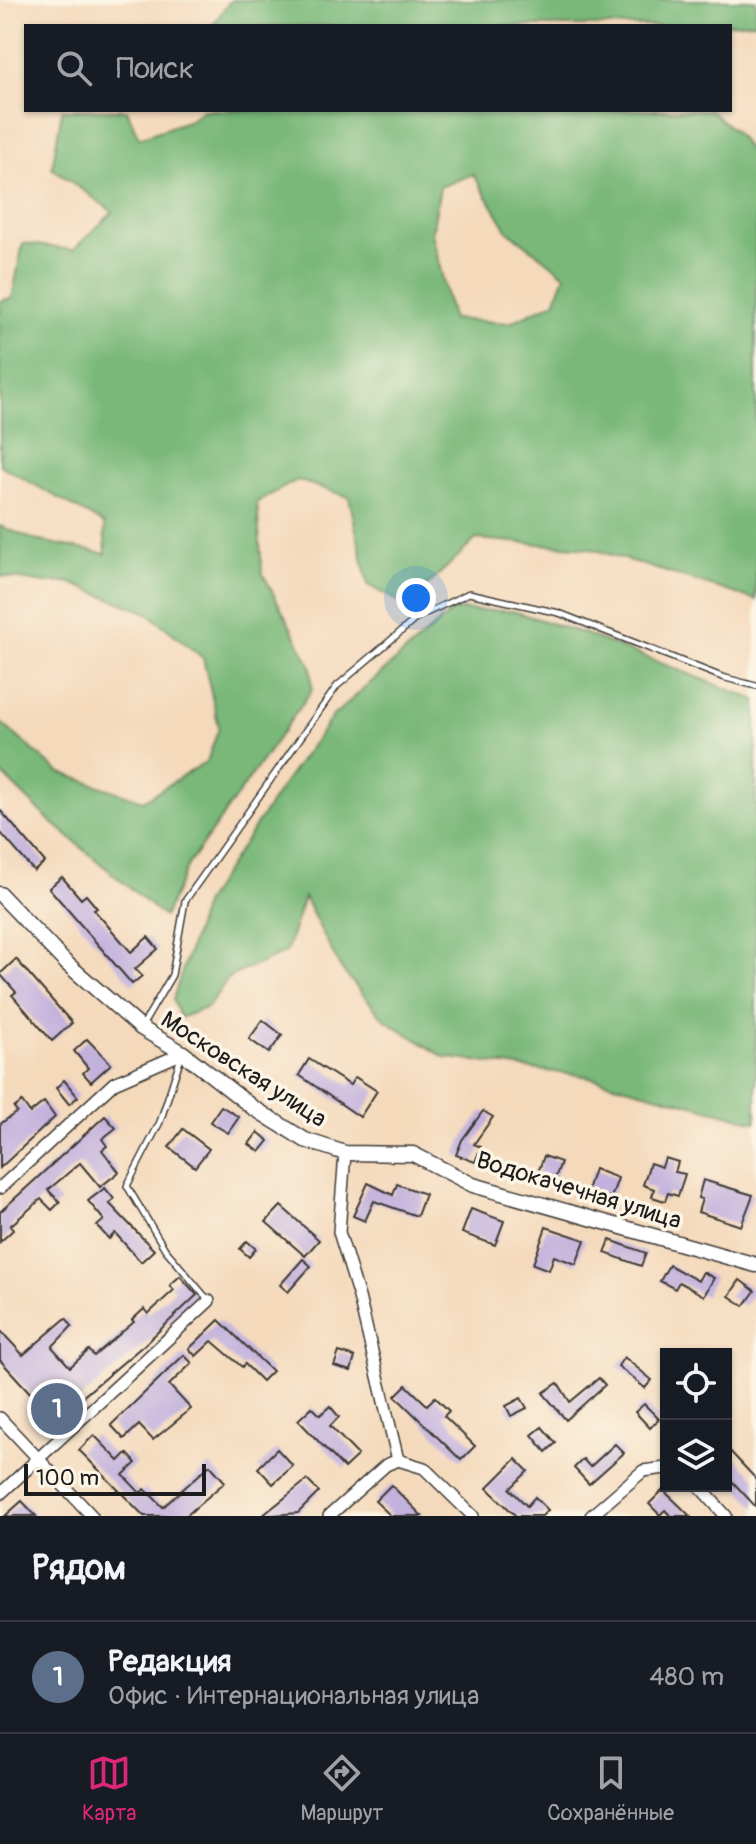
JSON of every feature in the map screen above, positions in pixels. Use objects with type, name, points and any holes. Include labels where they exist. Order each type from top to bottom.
[{"type":"street","name":"Московская улица","points":[[0,894],[65,962],[141,1028],[183,1053],[252,1107],[305,1140],[345,1153],[339,1232],[359,1297],[398,1460]]},
{"type":"street","points":[[0,1188],[114,1083],[183,1053]]},
{"type":"street","name":"Водокачечная улица","points":[[345,1153],[413,1154],[473,1185],[756,1265]]},
{"type":"street","points":[[0,1494],[209,1301]]},
{"type":"street","points":[[0,1418],[92,1516]]},
{"type":"street","points":[[329,1516],[386,1465],[398,1460],[424,1468],[473,1516]]},
{"type":"street","points":[[591,1516],[643,1471],[660,1469]]},
{"type":"street","points":[[704,1492],[726,1516]]},
{"type":"lane","points":[[141,1028],[172,975],[185,901],[337,686],[418,617],[469,593],[559,613],[722,677],[756,686]]},
{"type":"lane","points":[[183,1053],[160,1122],[127,1186],[165,1249],[209,1301]]},
{"type":"green space","points":[[231,0],[756,0],[756,22],[723,24],[213,24]]},
{"type":"green space","points":[[62,112],[128,112],[139,138],[190,120],[200,112],[712,112],[735,132],[756,159],[756,600],[589,548],[476,539],[406,606],[368,585],[349,497],[297,480],[257,502],[262,572],[311,666],[312,690],[188,865],[164,917],[49,820],[0,772],[0,722],[59,772],[143,801],[207,761],[219,728],[203,658],[148,613],[68,582],[45,583],[0,576],[0,526],[35,540],[106,554],[104,524],[0,465],[0,301],[12,298],[23,243],[73,250],[113,212],[52,168]],"holes":[[[473,174],[508,231],[565,275],[555,302],[509,323],[452,319],[432,233],[440,187]]]},
{"type":"green space","points":[[453,610],[513,611],[591,636],[756,700],[756,1122],[585,1076],[444,1057],[384,1019],[341,969],[304,897],[286,952],[229,977],[208,1007],[180,1018],[173,999],[205,902],[286,780],[334,715]]},
{"type":"building","points":[[0,810],[45,862],[34,871],[0,832]]},
{"type":"building","points":[[62,877],[81,899],[86,895],[97,908],[94,910],[131,952],[148,937],[158,949],[135,969],[142,976],[132,984],[49,888]]},
{"type":"building","points":[[16,959],[72,1023],[52,1041],[12,995],[16,992],[0,974]]},
{"type":"building","points":[[263,1020],[282,1035],[269,1053],[249,1039]]},
{"type":"building","points":[[87,1039],[111,1064],[91,1082],[83,1073],[88,1068],[74,1051]]},
{"type":"building","points":[[309,1059],[350,1085],[355,1077],[377,1091],[360,1117],[299,1075]]},
{"type":"building","points":[[64,1080],[78,1097],[69,1104],[56,1088]]},
{"type":"building","points":[[22,1102],[30,1113],[44,1102],[55,1117],[0,1168],[0,1124],[17,1112],[14,1108]]},
{"type":"building","points":[[221,1106],[239,1117],[228,1133],[210,1122]]},
{"type":"building","points":[[483,1111],[493,1117],[474,1144],[481,1147],[475,1162],[456,1155],[462,1140]]},
{"type":"building","points":[[105,1116],[116,1128],[102,1139],[107,1146],[102,1150],[119,1172],[100,1187],[80,1163],[48,1190],[60,1202],[52,1210],[41,1199],[10,1226],[13,1230],[0,1242],[0,1212]]},
{"type":"building","points":[[183,1129],[209,1149],[195,1167],[169,1147]]},
{"type":"building","points":[[258,1132],[269,1141],[260,1152],[249,1144]]},
{"type":"building","points":[[544,1156],[561,1162],[553,1184],[536,1178]]},
{"type":"building","points":[[665,1158],[678,1162],[675,1172],[685,1174],[678,1196],[668,1193],[665,1201],[652,1197],[654,1189],[643,1185],[650,1163],[662,1167]]},
{"type":"building","points":[[594,1169],[618,1178],[611,1198],[587,1190]]},
{"type":"building","points":[[703,1180],[753,1195],[741,1226],[698,1212]]},
{"type":"building","points":[[368,1183],[393,1195],[397,1184],[425,1194],[417,1216],[374,1201],[365,1221],[353,1216]]},
{"type":"building","points":[[105,1188],[114,1199],[109,1203],[154,1250],[141,1262],[115,1233],[109,1239],[97,1226],[104,1220],[88,1201]]},
{"type":"building","points":[[281,1206],[319,1240],[305,1256],[266,1222]]},
{"type":"building","points":[[471,1209],[504,1221],[495,1245],[462,1233]]},
{"type":"building","points":[[546,1227],[585,1240],[576,1264],[554,1256],[549,1270],[533,1264]]},
{"type":"building","points":[[610,1240],[646,1253],[641,1266],[605,1253]]},
{"type":"building","points":[[247,1241],[256,1249],[249,1257],[240,1249]]},
{"type":"building","points":[[303,1259],[311,1266],[288,1292],[280,1285]]},
{"type":"building","points":[[669,1265],[698,1281],[703,1272],[714,1278],[704,1296],[679,1282],[675,1289],[660,1281]]},
{"type":"building","points":[[180,1276],[197,1295],[145,1344],[55,1420],[0,1360],[0,1330],[23,1355],[66,1318],[72,1326],[52,1347],[70,1367],[89,1350],[94,1356],[134,1322],[132,1320],[144,1309],[148,1314],[174,1290],[170,1285]]},
{"type":"building","points":[[740,1280],[755,1291],[744,1306],[729,1296]]},
{"type":"building","points":[[219,1320],[272,1371],[262,1381],[245,1364],[242,1367],[212,1341],[196,1356],[189,1349]]},
{"type":"building","points":[[339,1352],[355,1357],[351,1371],[334,1366]]},
{"type":"building","points":[[184,1355],[192,1363],[169,1385],[191,1409],[153,1440],[139,1425],[124,1439],[111,1425]]},
{"type":"building","points":[[624,1357],[652,1380],[645,1388],[618,1366]]},
{"type":"building","points":[[599,1378],[605,1385],[566,1420],[543,1393],[558,1383],[570,1402]]},
{"type":"building","points":[[406,1385],[427,1405],[435,1397],[449,1411],[444,1416],[475,1446],[461,1460],[395,1396]]},
{"type":"building","points":[[521,1398],[527,1408],[511,1416],[506,1406]]},
{"type":"building","points":[[644,1404],[659,1419],[650,1428],[635,1412]]},
{"type":"building","points":[[330,1406],[339,1417],[330,1426],[358,1455],[344,1468],[298,1420],[312,1407],[320,1415]]},
{"type":"building","points":[[542,1427],[556,1443],[546,1452],[532,1435]]},
{"type":"building","points":[[94,1435],[119,1461],[127,1453],[136,1463],[123,1475],[140,1493],[145,1489],[163,1507],[210,1465],[225,1482],[186,1516],[144,1516],[79,1450]]},
{"type":"building","points":[[615,1444],[624,1453],[589,1484],[574,1468],[583,1459],[590,1467]]},
{"type":"building","points":[[277,1449],[293,1466],[273,1484],[258,1468]]},
{"type":"building","points":[[732,1453],[756,1479],[756,1507],[732,1481]]},
{"type":"building","points":[[516,1459],[528,1471],[510,1489],[527,1506],[535,1497],[548,1510],[542,1516],[516,1516],[487,1488]]},
{"type":"building","points":[[307,1480],[319,1492],[298,1513],[262,1516]]},
{"type":"building","points":[[391,1485],[422,1516],[391,1516],[375,1501]]},
{"type":"building","points":[[661,1492],[665,1492],[690,1516],[671,1516],[665,1510],[660,1515],[649,1504]]},
{"type":"building","points":[[22,1501],[36,1516],[5,1516]]},
{"type":"place","name":"Редакция","points":[[57,1409]]}]
